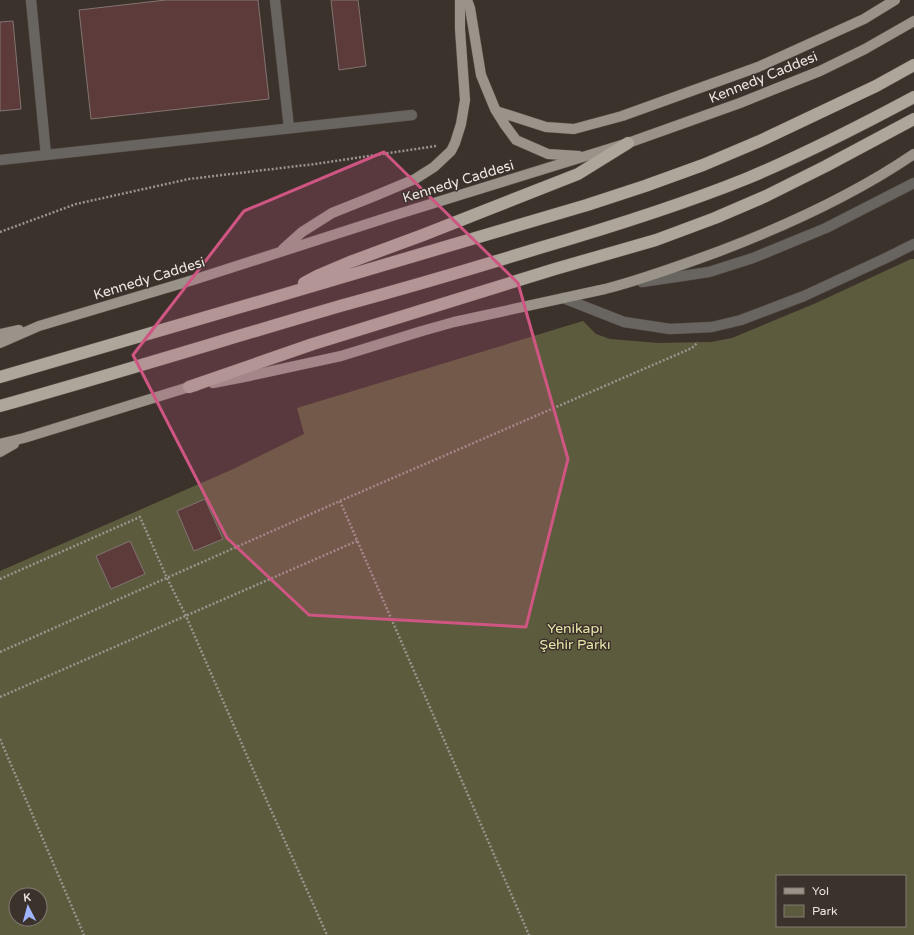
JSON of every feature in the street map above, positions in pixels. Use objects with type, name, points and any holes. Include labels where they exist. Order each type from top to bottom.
[{"type":"highway","points":[[0,377],[587,205],[645,186],[703,165],[762,140],[876,86],[914,65]]},
{"type":"highway","points":[[0,406],[643,217],[747,178],[856,128],[914,97]]},
{"type":"highway","points":[[189,387],[313,344],[555,269],[656,240],[715,218],[766,196],[914,119]]},
{"type":"highway","points":[[282,295],[317,276],[350,262],[578,174],[628,143]]},
{"type":"main road","points":[[279,252],[302,232],[332,213],[415,179],[434,167],[451,151],[461,124],[464,100],[460,0]]},
{"type":"main road","points":[[468,0],[481,75],[496,111],[516,140],[548,154],[586,156]]},
{"type":"main road","points":[[496,111],[546,127],[574,129],[622,116],[758,67],[864,19],[895,0]]},
{"type":"main road","name":"Kennedy Caddesi","points":[[0,343],[39,326],[186,282],[628,143],[740,103],[820,71],[865,48],[914,20]]},
{"type":"main road","points":[[0,444],[189,387],[249,376],[341,356],[422,330],[624,284],[707,256],[795,220],[843,197],[914,154]]},
{"type":"main road","points":[[0,334],[39,326]]},
{"type":"main road","points":[[0,452],[24,438]]},
{"type":"street","points":[[31,0],[46,155]]},
{"type":"street","points":[[275,0],[289,128]]},
{"type":"street","points":[[0,160],[412,115]]},
{"type":"street","points":[[624,284],[709,272],[753,258],[826,228],[914,183]]},
{"type":"street","points":[[563,298],[624,322],[670,329],[712,327],[741,320],[804,296],[914,244]]},
{"type":"path","points":[[0,232],[76,204],[189,178],[315,164],[455,143]]},
{"type":"path","points":[[0,652],[692,348],[712,327]]},
{"type":"path","points":[[340,502],[530,935]]},
{"type":"path","points":[[0,579],[140,517],[167,578],[186,616],[327,935]]},
{"type":"path","points":[[0,697],[357,541]]},
{"type":"path","points":[[0,739],[84,935]]},
{"type":"highlighted area","points":[[384,152],[518,283],[568,459],[526,627],[309,615],[227,538],[133,355],[244,211]]},
{"type":"green space","name":"Yenikapı Şehir Parkı","points":[[911,259],[914,259],[914,935],[0,935],[0,571],[231,470],[304,434],[297,408],[583,321],[596,334],[610,339],[659,343],[711,342],[732,338],[816,303]]},
{"type":"building","points":[[166,0],[258,0],[269,99],[91,119],[79,10]]},
{"type":"building","points":[[331,0],[358,0],[366,66],[339,70]]},
{"type":"building","points":[[13,21],[21,109],[0,111],[0,22]]},
{"type":"building","points":[[205,499],[223,539],[194,551],[177,511]]},
{"type":"building","points":[[130,541],[145,574],[111,589],[96,556]]}]
